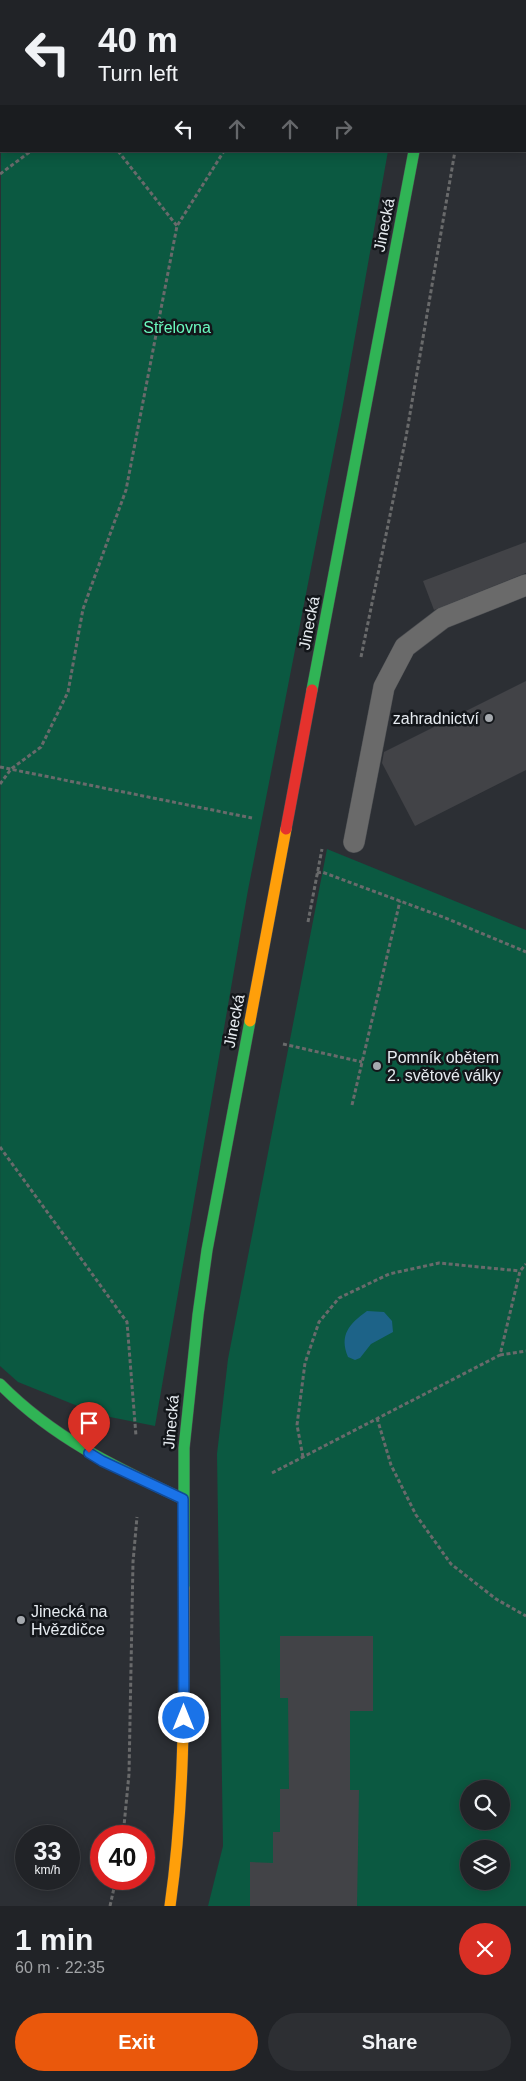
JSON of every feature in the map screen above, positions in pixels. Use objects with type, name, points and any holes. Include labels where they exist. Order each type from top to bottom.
[{"type":"street","name":"Jinecká","points":[[170,1906],[179,1827],[184,1738],[184,1448],[198,1315],[208,1250],[414,152]]},
{"type":"street","points":[[0,1384],[16,1402],[102,1461],[183,1499]]},
{"type":"lane","points":[[354,842],[384,687],[405,647],[443,618],[526,585]]},
{"type":"path","points":[[0,174],[30,152]]},
{"type":"path","points":[[119,152],[177,226]]},
{"type":"path","points":[[0,784],[11,769],[41,747],[68,692],[83,609],[126,490],[177,226],[223,152]]},
{"type":"path","points":[[0,767],[287,826]]},
{"type":"path","points":[[317,873],[322,872],[400,901],[526,952]]},
{"type":"path","points":[[352,1104],[400,901]]},
{"type":"path","points":[[282,1044],[362,1062]]},
{"type":"path","points":[[0,1147],[127,1322],[139,1478],[133,1562],[129,1774],[124,1825]]},
{"type":"path","points":[[303,1457],[297,1424],[305,1363],[319,1322],[339,1298],[390,1274],[439,1263],[520,1271]]},
{"type":"path","points":[[500,1354],[520,1271],[526,1264]]},
{"type":"path","points":[[272,1473],[500,1354],[526,1351]]},
{"type":"path","points":[[377,1418],[391,1465],[411,1507],[451,1564],[496,1599],[526,1616]]},
{"type":"path","points":[[110,1906],[114,1890]]},
{"type":"green space","name":"Střelovna","points":[[1,152],[388,152],[342,410],[248,890],[155,1426],[100,1415],[18,1382],[0,1366]]},
{"type":"green space","points":[[327,849],[526,930],[526,1906],[208,1906],[223,1846],[217,1454],[228,1359]]},
{"type":"water","points":[[367,1311],[384,1312],[392,1321],[393,1332],[371,1344],[360,1358],[355,1360],[348,1357],[345,1349],[345,1336],[351,1325]]},
{"type":"building","points":[[526,542],[526,573],[434,610],[423,581]]},
{"type":"building","name":"zahradnictví","points":[[526,681],[526,770],[415,826],[382,763],[384,752]]},
{"type":"building","points":[[280,1636],[373,1636],[373,1711],[350,1711],[350,1790],[359,1790],[357,1906],[250,1906],[250,1862],[273,1863],[273,1832],[280,1832],[280,1789],[289,1789],[288,1698],[280,1698]]},
{"type":"traffic: fast","points":[[312,690],[414,152]]},
{"type":"traffic: fast","points":[[184,1588],[184,1448],[198,1315],[207,1250],[250,1021]]},
{"type":"traffic: fast","points":[[0,1384],[20,1403],[63,1436],[109,1463],[183,1499]]},
{"type":"traffic: slow","points":[[250,1021],[286,829]]},
{"type":"traffic: slow","points":[[170,1906],[179,1827],[181,1787],[184,1708],[184,1588]]},
{"type":"traffic: jam","points":[[286,829],[312,690]]},
{"type":"place","name":"zahradnictví","points":[[489,718]]},
{"type":"place","name":"Pomník obětem 2. světové války","points":[[377,1066]]},
{"type":"place","name":"Jinecká na Hvězdičce","points":[[21,1620]]},
{"type":"route","points":[[89,1453],[183,1499],[184,1718]]}]
